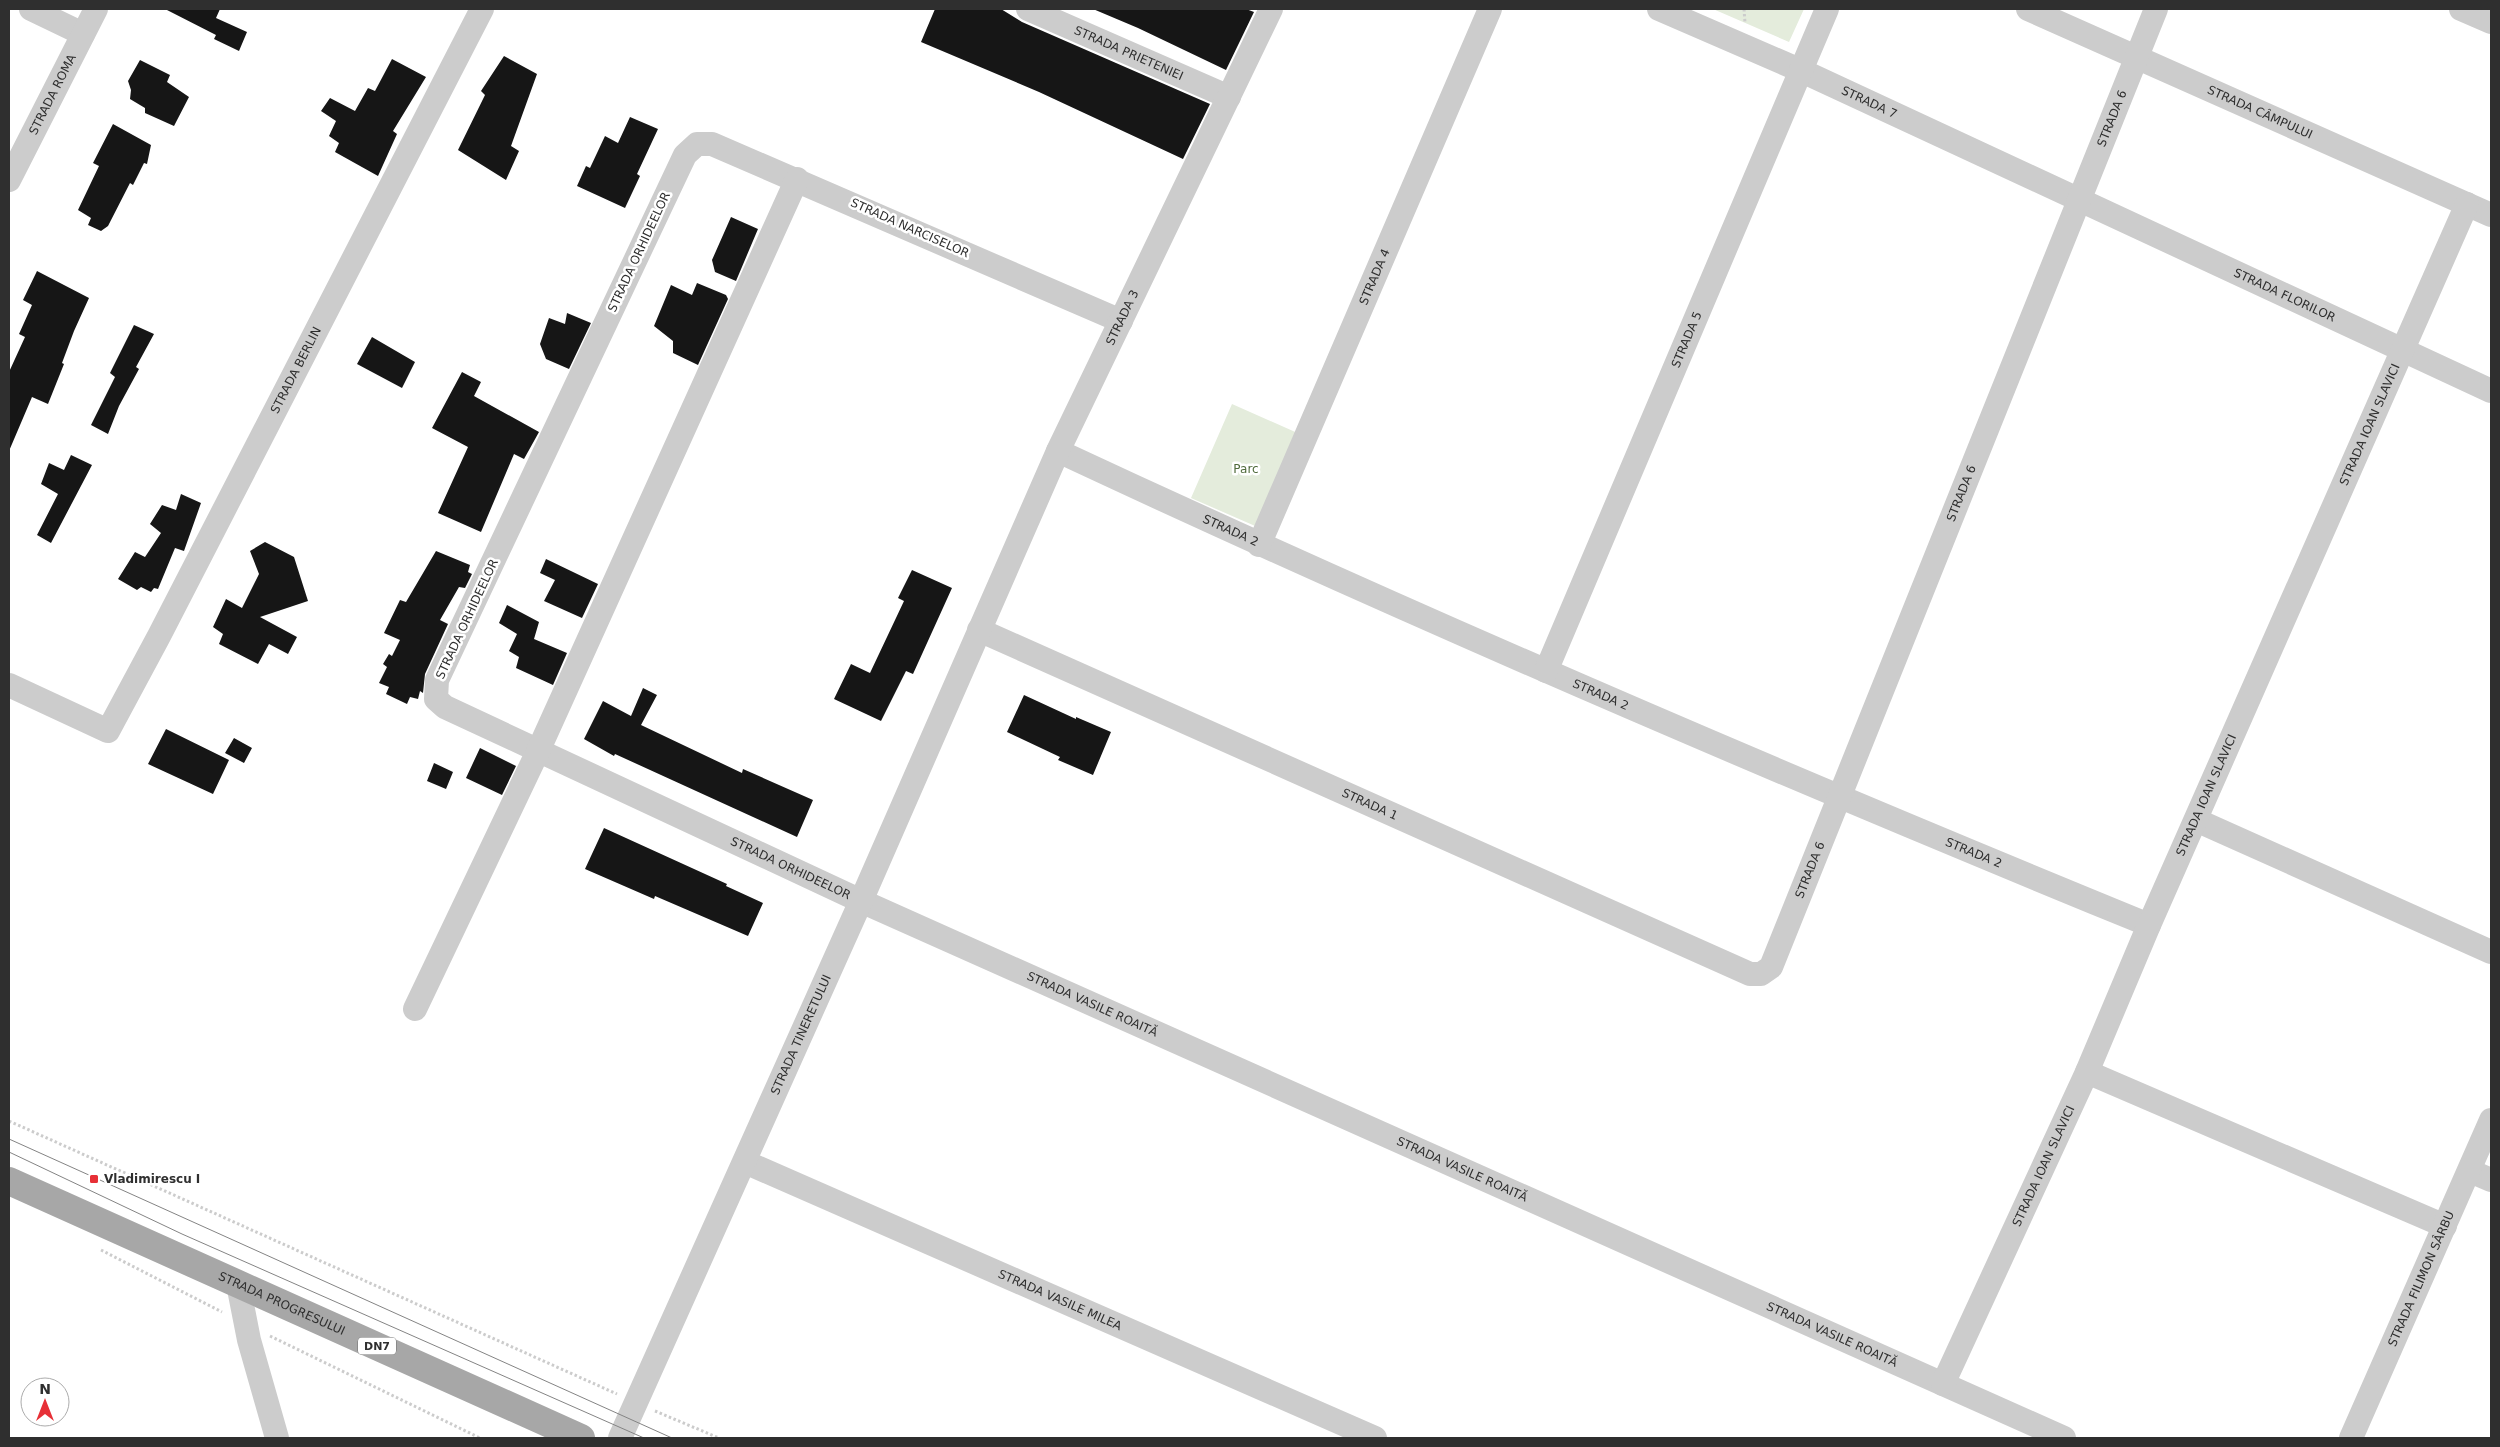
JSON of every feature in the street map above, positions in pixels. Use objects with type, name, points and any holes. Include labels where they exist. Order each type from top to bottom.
[{"type":"main road","name":"STRADA PROGRESULUI","points":[[9,1181],[581,1438]]},
{"type":"street","points":[[31,9],[83,34]]},
{"type":"street","name":"STRADA ROMA","points":[[9,180],[96,9]]},
{"type":"street","name":"STRADA BERLIN","points":[[9,685],[108,731],[159,636],[482,9]]},
{"type":"street","name":"STRADA PRIETENIEI","points":[[1028,9],[1228,97]]},
{"type":"street","name":"STRADA 3","points":[[979,630],[1058,451],[1271,9]]},
{"type":"street","name":"STRADA 4","points":[[1259,544],[1490,9]]},
{"type":"street","name":"STRADA 7","points":[[1659,9],[1802,71],[2078,200]]},
{"type":"street","name":"STRADA 5","points":[[1546,671],[1827,9]]},
{"type":"street","name":"STRADA CÂMPULUI","points":[[2028,9],[2491,215]]},
{"type":"street","name":"STRADA 6","points":[[1761,974],[1770,966],[2156,9]]},
{"type":"street","points":[[2461,9],[2491,22]]},
{"type":"street","name":"STRADA NARCISELOR","points":[[696,144],[712,144],[797,179],[1121,321]]},
{"type":"street","name":"STRADA ORHIDEELOR","points":[[696,144],[685,155],[437,680],[436,699],[445,707],[539,749],[861,901]]},
{"type":"street","points":[[415,1010],[539,749],[797,179]]},
{"type":"street","name":"STRADA FLORILOR","points":[[2078,200],[2491,391]]},
{"type":"street","name":"STRADA IOAN SLAVICI","points":[[1943,1384],[2087,1072],[2149,925],[2467,204]]},
{"type":"street","name":"STRADA 2","points":[[1058,451],[1259,544],[1546,671],[1839,797],[2149,925]]},
{"type":"street","name":"STRADA TINERETULUI","points":[[620,1438],[861,901],[979,630]]},
{"type":"street","name":"STRADA 1","points":[[979,630],[1750,974],[1761,974]]},
{"type":"street","points":[[2196,820],[2491,952]]},
{"type":"street","name":"STRADA VASILE ROAITĂ","points":[[861,901],[2059,1437]]},
{"type":"street","points":[[2087,1072],[2444,1226]]},
{"type":"street","name":"STRADA FILIMON SÂRBU","points":[[2351,1438],[2491,1120]]},
{"type":"street","name":"STRADA VASILE MILEA","points":[[745,1162],[1375,1438]]},
{"type":"street","points":[[2470,1171],[2491,1180]]},
{"type":"street","points":[[238,1284],[249,1340],[277,1438]]},
{"type":"path","points":[[1744,9],[1746,27]]},
{"type":"path","points":[[9,1122],[195,1207],[719,1438]]},
{"type":"green space","points":[[1713,9],[1804,9],[1789,42]]},
{"type":"green space","name":"Parc","points":[[1232,404],[1302,435],[1262,529],[1191,498]]},
{"type":"building","points":[[165,9],[220,9],[216,18],[247,32],[239,51],[214,39],[216,35]]},
{"type":"building","points":[[935,9],[1001,9],[1022,22],[1210,104],[1183,159],[1039,92],[921,42]]},
{"type":"building","points":[[1093,9],[1246,9],[1254,12],[1226,70]]},
{"type":"building","points":[[504,56],[537,74],[511,146],[519,151],[506,180],[458,150],[485,95],[481,91]]},
{"type":"building","points":[[392,59],[426,77],[393,131],[397,134],[378,176],[335,152],[339,143],[329,136],[336,121],[321,111],[330,98],[355,111],[368,88],[375,91]]},
{"type":"building","points":[[140,60],[170,75],[167,82],[189,97],[174,126],[145,113],[145,108],[130,99],[131,90],[128,81]]},
{"type":"building","points":[[630,117],[658,129],[637,174],[640,176],[625,208],[577,186],[586,166],[590,168],[605,136],[618,143]]},
{"type":"building","points":[[113,124],[151,145],[147,164],[144,163],[133,185],[130,183],[108,226],[101,231],[88,225],[91,218],[78,210],[99,166],[93,163]]},
{"type":"building","points":[[731,217],[758,229],[736,281],[715,272],[712,260]]},
{"type":"building","points":[[37,271],[89,298],[74,331],[62,363],[64,364],[48,404],[32,397],[9,451],[9,372],[25,337],[19,334],[32,305],[23,300]]},
{"type":"building","points":[[697,283],[726,295],[728,299],[698,365],[673,353],[673,341],[654,326],[671,285],[692,295]]},
{"type":"building","points":[[567,313],[591,323],[569,369],[546,359],[540,344],[549,318],[565,324]]},
{"type":"building","points":[[134,325],[154,334],[136,367],[139,369],[119,406],[108,434],[91,425],[115,377],[110,373]]},
{"type":"building","points":[[372,337],[415,362],[402,388],[357,364]]},
{"type":"building","points":[[462,372],[481,382],[474,396],[539,432],[524,459],[514,454],[481,532],[438,513],[468,447],[432,428]]},
{"type":"building","points":[[71,455],[92,465],[51,543],[37,535],[58,494],[41,484],[49,463],[64,470]]},
{"type":"building","points":[[181,494],[201,503],[184,551],[175,548],[158,589],[154,588],[151,592],[141,587],[137,590],[118,579],[135,552],[145,557],[161,533],[150,524],[162,505],[176,510]]},
{"type":"building","points":[[265,542],[294,557],[308,601],[260,617],[297,637],[288,654],[269,644],[258,664],[219,644],[223,634],[213,627],[226,599],[242,608],[259,574],[250,551]]},
{"type":"building","points":[[436,551],[470,565],[468,572],[472,574],[465,588],[459,587],[440,620],[448,624],[425,674],[423,693],[420,691],[418,699],[410,697],[407,704],[386,694],[389,687],[379,683],[387,667],[383,664],[389,654],[392,656],[400,640],[384,633],[400,600],[406,602]]},
{"type":"building","points":[[546,559],[598,584],[582,618],[544,601],[555,580],[540,573]]},
{"type":"building","points":[[912,570],[952,588],[913,674],[906,671],[881,721],[834,699],[851,664],[870,673],[904,601],[898,598]]},
{"type":"building","points":[[507,605],[539,622],[534,639],[567,653],[553,685],[516,668],[519,657],[509,651],[517,634],[499,623]]},
{"type":"building","points":[[643,688],[657,695],[641,725],[742,773],[743,769],[813,800],[797,837],[615,754],[614,756],[584,739],[603,701],[631,716]]},
{"type":"building","points":[[1024,695],[1076,719],[1076,717],[1111,732],[1093,775],[1058,760],[1060,757],[1007,732]]},
{"type":"building","points":[[166,729],[229,760],[213,794],[148,764]]},
{"type":"building","points":[[234,738],[252,748],[244,763],[225,753]]},
{"type":"building","points":[[480,748],[516,766],[502,795],[466,778]]},
{"type":"building","points":[[434,763],[453,772],[446,789],[427,781]]},
{"type":"building","points":[[604,828],[727,884],[726,886],[763,903],[748,936],[655,896],[654,899],[585,869]]},
{"type":"tram line","points":[[9,1139],[672,1438]]},
{"type":"tram line","points":[[9,1152],[182,1234],[644,1438]]},
{"type":"place","name":"Vladimirescu I","points":[[94,1179]]}]
